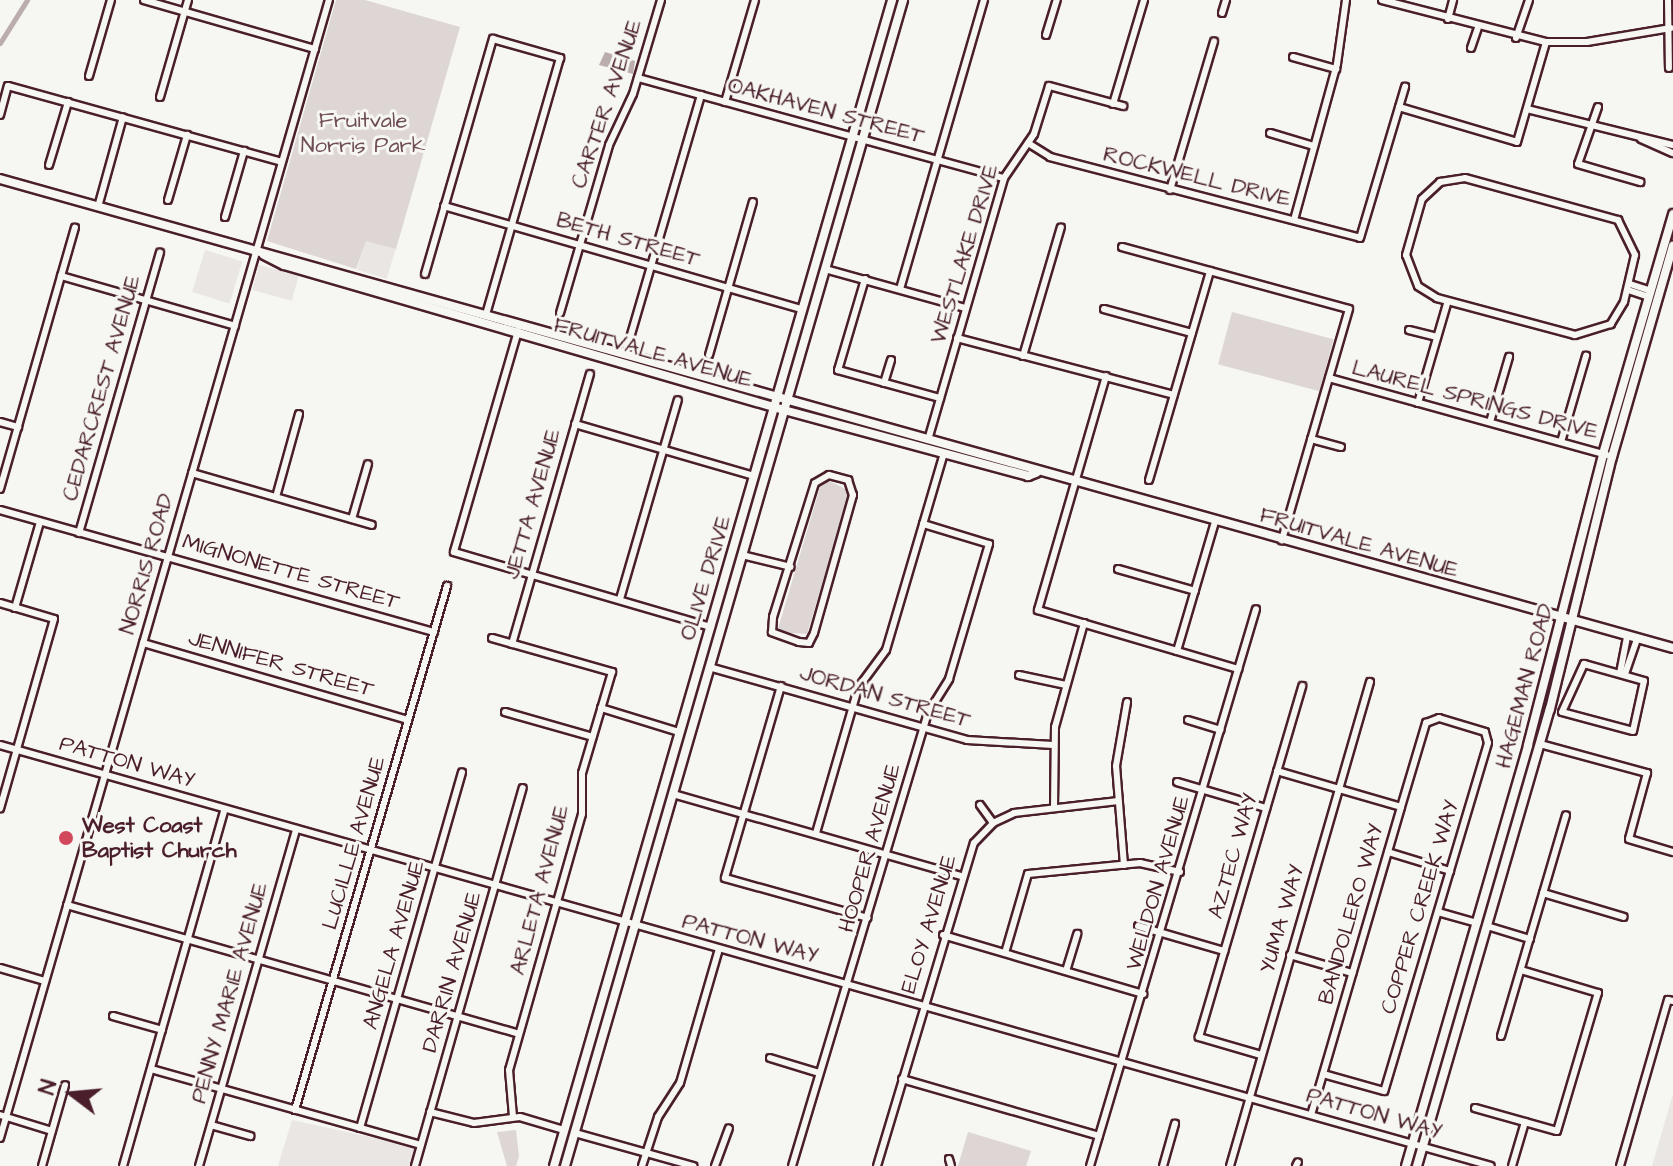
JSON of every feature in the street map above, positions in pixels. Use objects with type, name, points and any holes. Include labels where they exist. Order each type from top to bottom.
[{"type":"main road","name":"OLIVE DRIVE","points":[[554,1166],[892,0]]},
{"type":"main road","name":"OLIVE DRIVE","points":[[565,1166],[903,0]]},
{"type":"main road","name":"FRUITVALE AVENUE","points":[[0,179],[774,402]]},
{"type":"main road","name":"HAGEMAN ROAD","points":[[1417,1166],[1540,744],[1572,622],[1608,456],[1673,214]]},
{"type":"main road","name":"HAGEMAN ROAD","points":[[1406,1166],[1544,688],[1590,509],[1646,340],[1673,246]]},
{"type":"main road","name":"FRUITVALE AVENUE","points":[[369,285],[486,314],[519,328],[625,355],[944,453],[1028,476],[1036,473]]},
{"type":"main road","points":[[1646,340],[1650,294]]},
{"type":"main road","name":"FRUITVALE AVENUE","points":[[786,406],[969,451],[1036,473],[1673,648]]},
{"type":"main road","points":[[944,453],[969,451]]},
{"type":"main road","points":[[1587,558],[1590,509]]},
{"type":"main road","points":[[742,555],[743,518]]},
{"type":"main road","points":[[709,667],[711,627]]},
{"type":"main road","points":[[1540,744],[1535,739],[1544,688]]},
{"type":"main road","points":[[673,794],[675,748]]},
{"type":"main road","points":[[1487,926],[1483,919],[1490,876]]},
{"type":"main road","points":[[1472,979],[1477,923]]},
{"type":"main road","points":[[574,1094],[575,1133]]},
{"type":"main road","points":[[564,1130],[565,1166]]},
{"type":"street","points":[[89,76],[111,0]]},
{"type":"street","points":[[144,0],[315,49]]},
{"type":"street","points":[[160,97],[188,0]]},
{"type":"street","name":"NORRIS ROAD","points":[[0,1138],[3,1116],[235,326],[260,254],[282,162],[329,0]]},
{"type":"street","name":"CARTER AVENUE","points":[[560,313],[609,145],[638,78],[661,0]]},
{"type":"street","points":[[725,102],[755,0]]},
{"type":"street","points":[[900,289],[984,0]]},
{"type":"street","points":[[1046,35],[1057,0]]},
{"type":"street","points":[[1123,106],[1113,104],[1144,0]]},
{"type":"street","points":[[1222,13],[1226,0]]},
{"type":"street","points":[[1294,220],[1336,69],[1346,0]]},
{"type":"street","points":[[1382,0],[1516,38],[1546,42],[1605,40],[1671,28]]},
{"type":"street","points":[[1448,19],[1453,0]]},
{"type":"street","points":[[1516,38],[1529,0]]},
{"type":"street","points":[[1668,0],[1671,28],[1669,68]]},
{"type":"street","points":[[1471,48],[1478,28]]},
{"type":"street","points":[[425,274],[493,39],[560,58],[486,314]]},
{"type":"street","points":[[1170,190],[1214,41]]},
{"type":"street","points":[[1405,87],[1399,107],[1517,142],[1546,42]]},
{"type":"street","points":[[1293,57],[1336,69]]},
{"type":"street","name":"OAKHAVEN STREET","points":[[638,78],[851,139],[1004,178]]},
{"type":"street","points":[[0,115],[8,86],[282,162]]},
{"type":"street","name":"WESTLAKE DRIVE","points":[[928,440],[1004,178],[1028,143],[1049,86],[1113,104]]},
{"type":"street","points":[[625,355],[701,95]]},
{"type":"street","points":[[49,165],[68,102]]},
{"type":"street","name":"ROCKWELL DRIVE","points":[[1028,143],[1050,157],[1360,238],[1399,107]]},
{"type":"street","points":[[1598,107],[1578,164],[1640,182]]},
{"type":"street","points":[[1527,109],[1589,127],[1673,145]]},
{"type":"street","points":[[98,207],[123,117]]},
{"type":"street","points":[[1270,133],[1314,146]]},
{"type":"street","points":[[168,200],[187,135]]},
{"type":"street","points":[[1641,139],[1673,153]]},
{"type":"street","points":[[225,217],[244,151]]},
{"type":"street","points":[[1465,178],[1606,214],[1633,241],[1633,288],[1611,324],[1588,335],[1437,298],[1418,286],[1407,266],[1417,210],[1440,182],[1465,178]]},
{"type":"street","points":[[709,355],[753,202]]},
{"type":"street","name":"BETH STREET","points":[[444,206],[802,309]]},
{"type":"street","points":[[1023,356],[1061,227]]},
{"type":"street","points":[[0,489],[75,228]]},
{"type":"street","points":[[1122,247],[1349,309],[1282,540]]},
{"type":"street","name":"CEDARCREST AVENUE","points":[[79,533],[160,252]]},
{"type":"street","points":[[825,269],[966,308]]},
{"type":"street","points":[[1149,480],[1210,271]]},
{"type":"street","points":[[61,276],[235,326]]},
{"type":"street","points":[[865,279],[838,370],[940,398]]},
{"type":"street","points":[[1633,288],[1650,294]]},
{"type":"street","points":[[1418,403],[1447,304]]},
{"type":"street","points":[[1104,309],[1192,333]]},
{"type":"street","points":[[519,328],[454,552],[711,627]]},
{"type":"street","points":[[1409,330],[1437,337]]},
{"type":"street","points":[[957,338],[1174,395]]},
{"type":"street","points":[[1561,442],[1586,356]]},
{"type":"street","points":[[1490,422],[1509,357]]},
{"type":"street","points":[[884,383],[891,360]]},
{"type":"street","name":"JETTA AVENUE","points":[[512,644],[590,374]]},
{"type":"street","points":[[1106,376],[1038,610],[1239,669]]},
{"type":"street","name":"LAUREL SPRINGS DRIVE","points":[[1329,378],[1608,456]]},
{"type":"street","points":[[620,599],[678,400]]},
{"type":"street","points":[[276,497],[299,414]]},
{"type":"street","points":[[0,422],[18,427]]},
{"type":"street","points":[[575,424],[754,476]]},
{"type":"street","points":[[1311,439],[1341,447]]},
{"type":"street","points":[[816,833],[852,707],[862,681],[886,650],[944,453]]},
{"type":"street","points":[[352,519],[368,464]]},
{"type":"street","points":[[192,473],[372,525]]},
{"type":"street","points":[[821,476],[848,480],[853,495],[809,643],[772,632],[791,567],[815,483],[821,476]]},
{"type":"street","name":"MIGNONETTE STREET","points":[[0,510],[434,632]]},
{"type":"street","points":[[15,608],[40,522]]},
{"type":"street","points":[[1177,651],[1215,522]]},
{"type":"street","name":"HOOPER AVENUE","points":[[792,1166],[923,727],[949,679],[989,544],[923,524]]},
{"type":"street","points":[[742,555],[791,567]]},
{"type":"street","points":[[1118,569],[1195,591]]},
{"type":"street","name":"LUCILLE AVENUE","points":[[295,1110],[447,586]]},
{"type":"street","points":[[0,603],[54,619],[0,808]]},
{"type":"street","name":"WELDON AVENUE","points":[[1090,1166],[1120,1062],[1144,994],[1256,609]]},
{"type":"street","points":[[1054,808],[1053,745],[1084,623]]},
{"type":"street","points":[[492,638],[512,644]]},
{"type":"street","points":[[1622,674],[1632,638]]},
{"type":"street","name":"JENNIFER STREET","points":[[143,643],[408,720]]},
{"type":"street","name":"ARLETA AVENUE","points":[[512,644],[612,672],[581,780],[582,814],[508,1077],[513,1117]]},
{"type":"street","points":[[1584,664],[1622,674],[1645,684],[1633,731],[1562,712],[1584,664]]},
{"type":"street","name":"JORDAN STREET","points":[[709,667],[974,741],[1053,745]]},
{"type":"street","points":[[1019,675],[1066,685]]},
{"type":"street","name":"YUMA WAY","points":[[1230,1166],[1370,682]]},
{"type":"street","points":[[781,686],[725,878],[868,918]]},
{"type":"street","name":"AZTEC WAY","points":[[1261,1055],[1199,1037],[1302,686]]},
{"type":"street","points":[[1124,865],[1117,752],[1127,702]]},
{"type":"street","points":[[601,708],[679,732]]},
{"type":"street","points":[[505,712],[593,737]]},
{"type":"street","name":"COPPER CREEK WAY","points":[[1323,1074],[1384,1091],[1488,743],[1485,732],[1439,718],[1426,723]]},
{"type":"street","points":[[1188,720],[1221,730]]},
{"type":"street","name":"BANDOLERO WAY","points":[[1311,1115],[1426,723]]},
{"type":"street","points":[[1540,744],[1647,773],[1629,839],[1673,852]]},
{"type":"street","name":"PATTON WAY","points":[[0,745],[634,927],[1491,1166]]},
{"type":"street","points":[[1277,771],[1401,807]]},
{"type":"street","name":"ANGELA AVENUE","points":[[360,1128],[462,772]]},
{"type":"street","points":[[1177,782],[1266,808]]},
{"type":"street","name":"DARRIN AVENUE","points":[[415,1166],[523,788]]},
{"type":"street","points":[[673,794],[961,876]]},
{"type":"street","points":[[980,805],[993,823],[1014,813],[1118,801]]},
{"type":"street","points":[[123,1166],[225,809]]},
{"type":"street","points":[[1501,1036],[1566,815]]},
{"type":"street","name":"ELOY AVENUE","points":[[877,1166],[961,876],[974,843],[993,823]]},
{"type":"street","name":"PENNY MARIE AVENUE","points":[[199,1166],[296,829]]},
{"type":"street","points":[[1388,852],[1450,871]]},
{"type":"street","points":[[1005,953],[1028,874],[1147,863],[1180,872]]},
{"type":"street","points":[[1543,893],[1624,917]]},
{"type":"street","points":[[67,905],[519,1034]]},
{"type":"street","points":[[1438,912],[1477,923]]},
{"type":"street","points":[[1138,926],[1224,951]]},
{"type":"street","points":[[1487,926],[1530,939]]},
{"type":"street","points":[[1066,971],[1077,934]]},
{"type":"street","points":[[943,935],[1144,994]]},
{"type":"street","points":[[642,1166],[658,1117],[680,1083],[719,949]]},
{"type":"street","points":[[1290,955],[1352,973]]},
{"type":"street","points":[[0,968],[45,981]]},
{"type":"street","points":[[1475,1108],[1557,1131],[1598,993],[1521,970]]},
{"type":"street","points":[[1620,1166],[1671,1001]]},
{"type":"street","points":[[113,1016],[162,1030]]},
{"type":"street","points":[[770,1058],[819,1073]]},
{"type":"street","points":[[151,1069],[421,1145]]},
{"type":"street","points":[[902,1079],[1099,1136]]},
{"type":"street","points":[[42,1166],[65,1085]]},
{"type":"street","points":[[430,1112],[474,1123],[513,1117],[564,1130]]},
{"type":"street","points":[[3,1116],[52,1131]]},
{"type":"street","points":[[1512,1166],[1525,1122]]},
{"type":"street","points":[[1163,1166],[1175,1124]]},
{"type":"street","points":[[211,1125],[250,1136]]},
{"type":"street","points":[[715,1166],[729,1128]]},
{"type":"street","points":[[575,1133],[693,1166]]},
{"type":"shaded area","points":[[605,52],[635,61],[633,74],[599,65]]},
{"type":"shaded area","points":[[366,240],[396,249],[387,279],[357,270]]},
{"type":"shaded area","points":[[205,250],[242,261],[229,303],[192,292]]},
{"type":"shaded area","points":[[259,265],[299,276],[292,301],[252,290]]},
{"type":"shaded area","points":[[1673,1094],[1673,1166],[1652,1166]]},
{"type":"shaded area","points":[[292,1120],[420,1148],[414,1166],[278,1166]]},
{"type":"green space","name":"Fruitvale Norris Park","points":[[336,0],[365,0],[460,27],[396,249],[366,241],[356,269],[267,241]]},
{"type":"green space","points":[[1232,312],[1333,339],[1319,391],[1218,364]]},
{"type":"green space","points":[[827,480],[850,491],[807,634],[777,632],[821,484]]},
{"type":"green space","points":[[516,1130],[519,1156],[516,1166],[507,1166],[497,1132]]},
{"type":"green space","points":[[968,1132],[1031,1151],[1026,1166],[958,1166]]},
{"type":"waterway","points":[[0,43],[27,0]]},
{"type":"place","name":"West Coast Baptist Church","points":[[66,838]]}]
